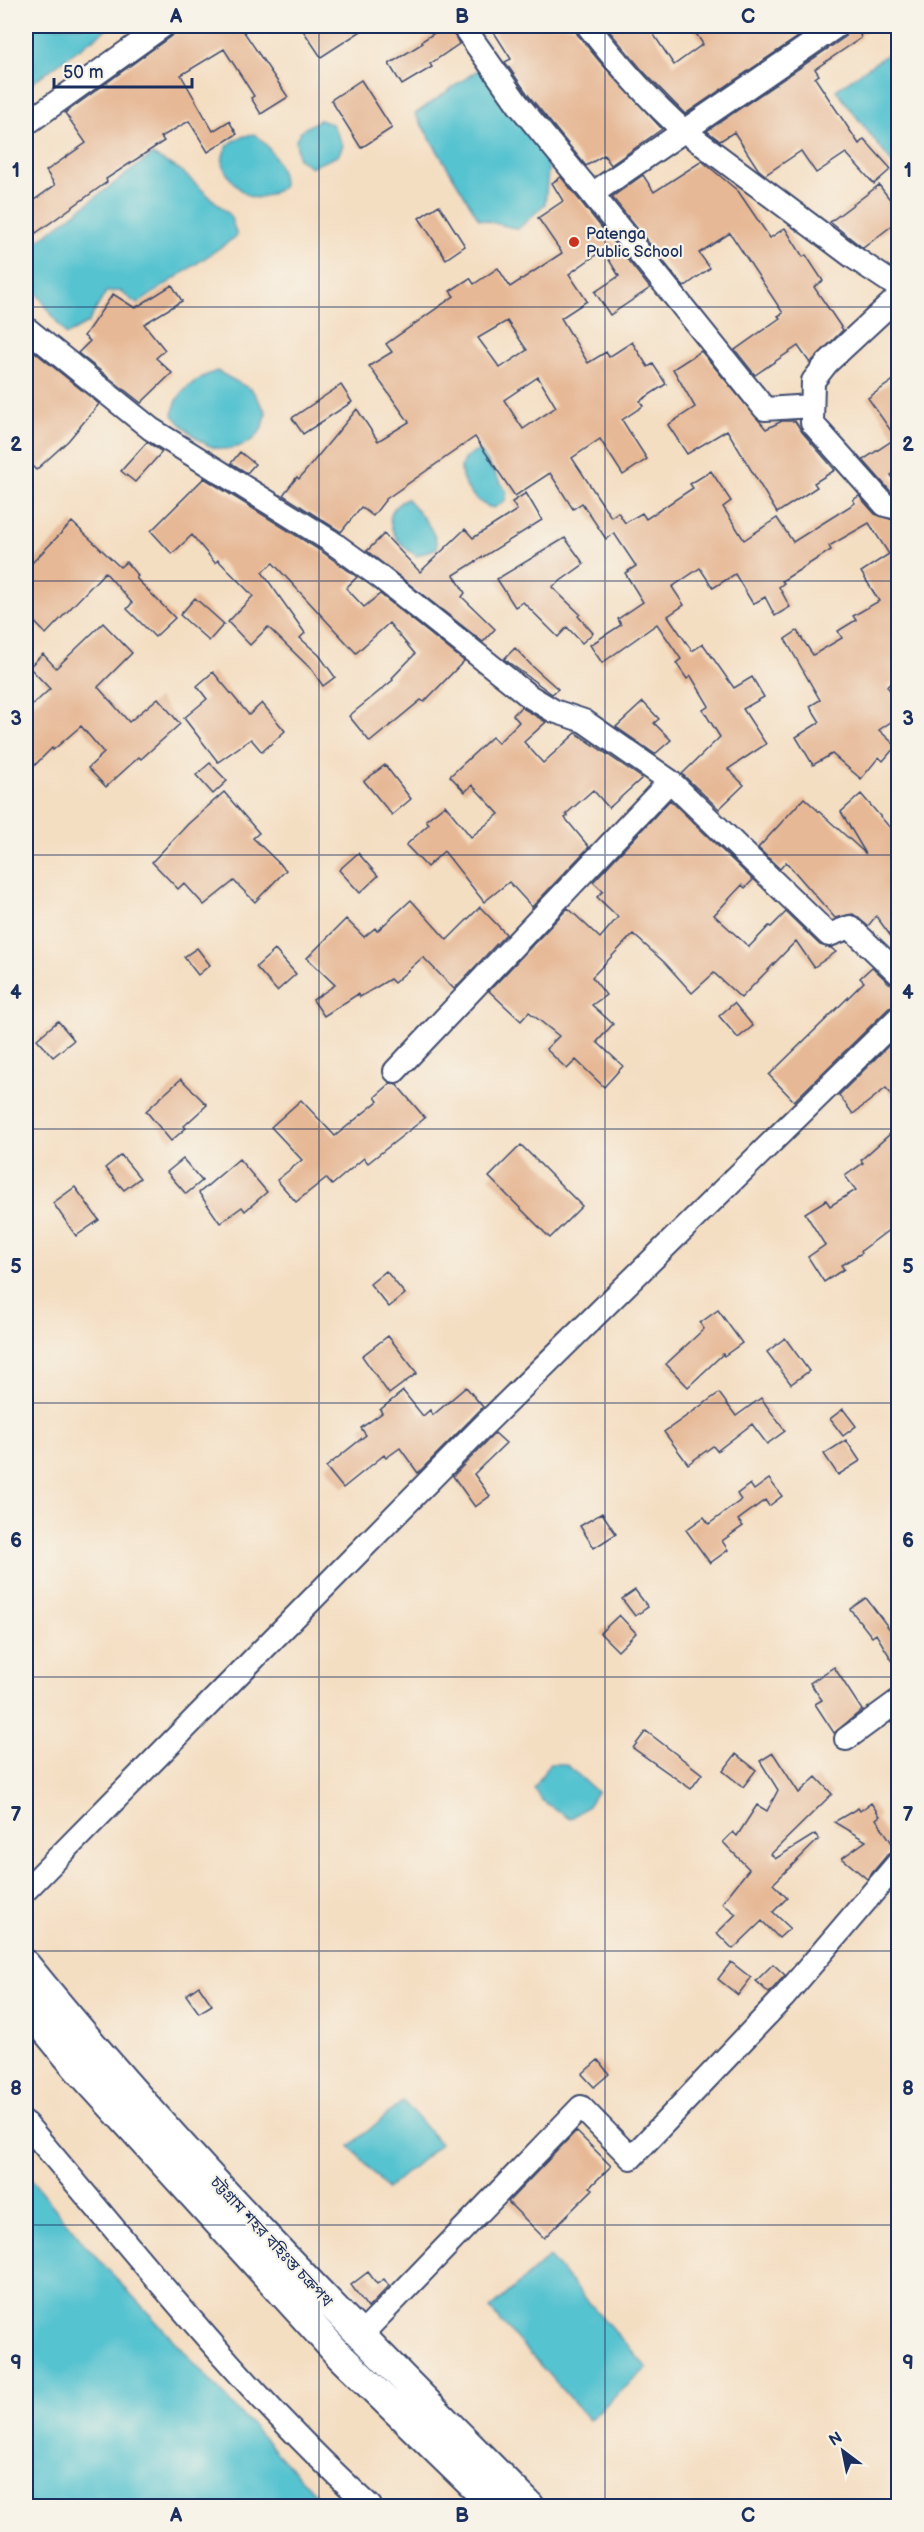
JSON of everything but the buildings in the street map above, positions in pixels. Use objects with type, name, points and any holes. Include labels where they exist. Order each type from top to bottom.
[{"type":"main road","name":"চট্টগ্রাম শহর বহিঃস্ত চক্রপথ","points":[[26,1965],[97,2053],[360,2336],[530,2506]]},
{"type":"main road","name":"চট্টগ্রাম শহর বহিঃস্ত চক্রপথ","points":[[26,2006],[78,2069],[340,2357],[494,2506]]},
{"type":"street","points":[[26,124],[163,26]]},
{"type":"street","points":[[463,26],[518,104],[765,409],[812,406]]},
{"type":"street","points":[[588,26],[618,65],[660,110],[683,130],[898,287]]},
{"type":"street","points":[[592,194],[837,26]]},
{"type":"street","points":[[898,297],[820,372],[813,381],[812,406],[812,423],[846,464],[885,506],[898,508]]},
{"type":"street","points":[[26,328],[151,429],[329,540],[529,696],[554,711],[584,722],[670,781],[829,935],[850,927],[898,973]]},
{"type":"street","points":[[395,1071],[670,781]]},
{"type":"street","points":[[26,1890],[483,1426],[898,1018]]},
{"type":"street","points":[[846,1739],[898,1701]]},
{"type":"street","points":[[360,2336],[581,2107],[632,2158],[783,1998],[898,1863]]},
{"type":"street","points":[[26,2124],[222,2354],[326,2465],[370,2506]]},
{"type":"water","points":[[26,26],[111,26],[26,87]]},
{"type":"water","points":[[898,47],[898,171],[836,90]]},
{"type":"water","points":[[482,67],[549,160],[545,204],[518,229],[479,219],[415,114]]},
{"type":"water","points":[[319,120],[332,124],[343,145],[338,156],[311,167],[298,158],[296,139],[302,130]]},
{"type":"water","points":[[254,134],[275,157],[283,180],[283,187],[256,198],[244,193],[234,183],[227,174],[223,158],[224,151],[235,140]]},
{"type":"water","points":[[152,155],[179,169],[230,215],[237,236],[137,304],[120,291],[106,292],[88,323],[66,335],[32,286],[31,262],[34,244]]},
{"type":"water","points":[[217,371],[252,390],[266,412],[264,424],[259,433],[238,447],[222,449],[206,444],[188,431],[173,415],[177,399],[188,387]]},
{"type":"water","points":[[480,451],[507,492],[505,501],[494,508],[476,498],[463,481],[461,471],[463,462],[469,455]]},
{"type":"water","points":[[407,499],[426,522],[436,542],[437,548],[417,556],[409,551],[396,536],[390,520],[397,505]]},
{"type":"water","points":[[549,1764],[566,1764],[597,1792],[588,1806],[570,1819],[540,1799],[534,1788]]},
{"type":"water","points":[[403,2101],[440,2144],[387,2189],[350,2146]]},
{"type":"water","points":[[26,2173],[80,2239],[326,2506],[26,2506]]},
{"type":"water","points":[[549,2257],[647,2368],[589,2420],[490,2309]]},
{"type":"place","name":"Patenga Public School","points":[[574,242]]}]
